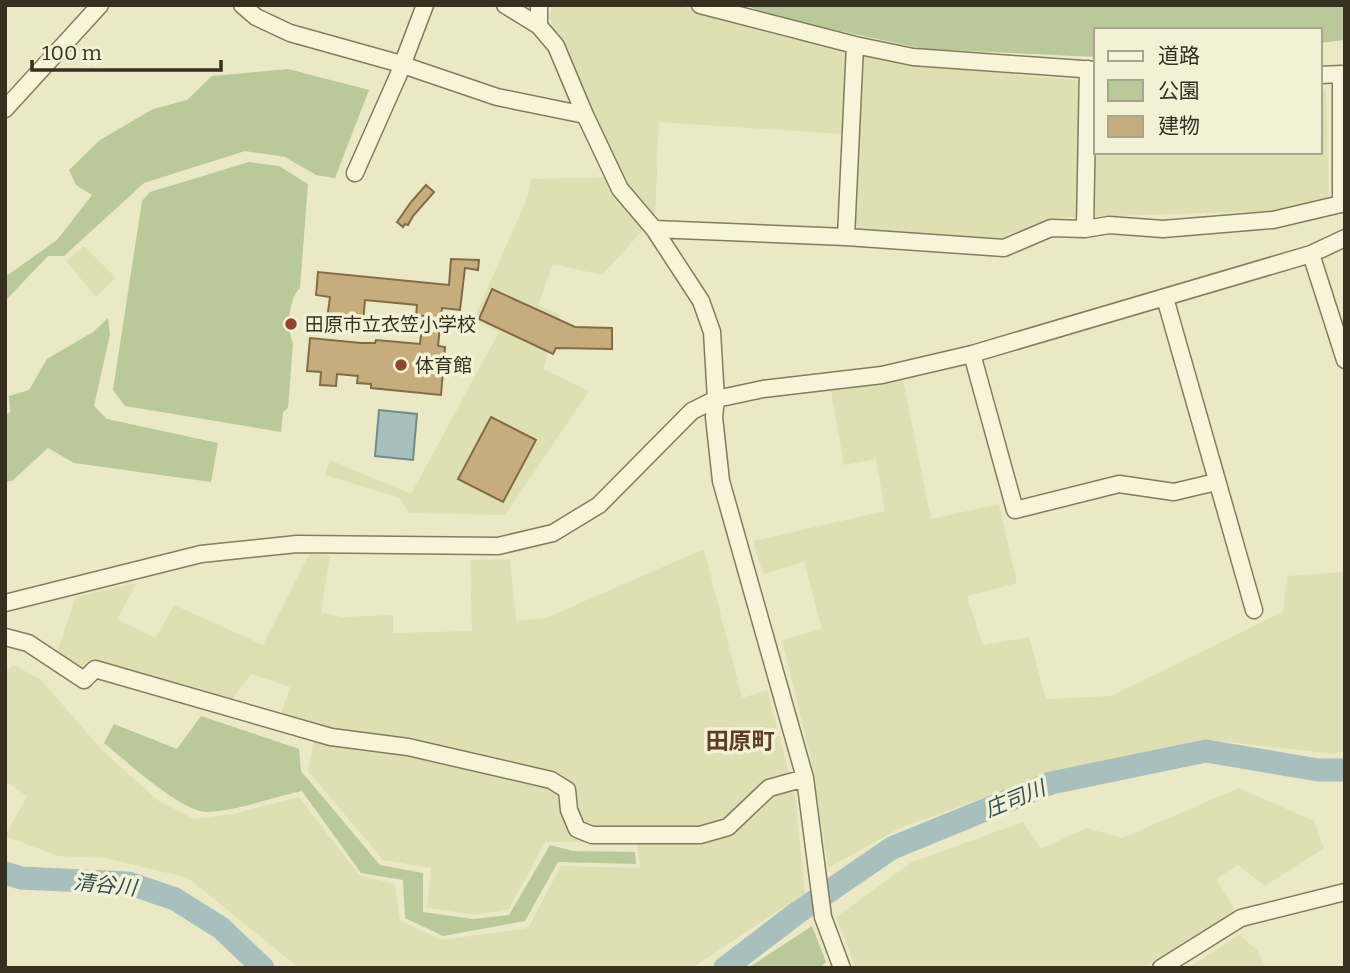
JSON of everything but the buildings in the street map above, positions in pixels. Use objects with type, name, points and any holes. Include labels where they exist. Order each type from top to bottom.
[{"type":"street","points":[[5,109],[100,5]]},
{"type":"street","points":[[242,5],[256,17],[289,33],[402,65],[497,97],[585,115]]},
{"type":"street","points":[[355,173],[425,5]]},
{"type":"street","points":[[505,5],[539,26],[556,46],[620,189],[654,229],[701,301],[712,332],[716,399],[714,417],[721,481],[805,778],[823,917],[842,968]]},
{"type":"street","points":[[539,5],[539,26]]},
{"type":"street","points":[[700,5],[913,57],[1092,70],[1085,229]]},
{"type":"street","points":[[734,5],[757,21]]},
{"type":"street","points":[[846,237],[855,45]]},
{"type":"street","points":[[654,229],[846,237],[1004,248],[1051,228],[1085,229],[1109,225],[1163,229],[1273,220],[1343,203],[1341,74],[1322,75]]},
{"type":"street","points":[[5,603],[201,554],[297,544],[498,546],[553,533],[599,505],[692,411],[716,399],[763,389],[882,375],[972,354],[1311,254],[1345,238]]},
{"type":"street","points":[[1311,254],[1345,360]]},
{"type":"street","points":[[1165,298],[1254,610]]},
{"type":"street","points":[[972,354],[1015,510],[1119,484],[1174,492],[1216,482]]},
{"type":"street","points":[[5,638],[28,643],[84,680],[95,669],[331,737],[408,747],[551,780],[567,790],[569,810],[577,829],[592,835],[701,835],[727,827],[769,788],[805,778]]},
{"type":"street","points":[[1161,968],[1241,918],[1345,892]]},
{"type":"green space","points":[[552,5],[676,5],[911,65],[1094,82],[1094,154],[1322,154],[1322,89],[1326,89],[1329,200],[1269,211],[1052,218],[1003,238],[853,231],[856,135],[659,122],[655,217],[602,275],[553,264],[538,305],[561,315],[543,369],[589,391],[505,515],[409,513],[400,498],[325,475],[330,460],[411,494],[499,332],[474,319],[528,196],[531,179],[620,177],[549,18]]},
{"type":"green space","points":[[748,5],[1345,5],[1345,40],[1322,43],[1322,28],[1094,28],[1094,57],[924,49],[765,15]]},
{"type":"green space","points":[[288,69],[369,90],[335,178],[316,175],[285,157],[245,151],[144,183],[64,256],[48,256],[5,301],[5,277],[57,240],[92,195],[76,185],[69,170],[100,140],[153,109],[187,100],[212,76]]},
{"type":"green space","points":[[249,162],[279,166],[308,184],[300,288],[293,299],[290,314],[293,343],[288,408],[283,412],[281,432],[125,406],[113,390],[142,201],[150,192]]},
{"type":"green space","points":[[84,246],[116,278],[96,297],[66,261]]},
{"type":"green space","points":[[108,318],[110,334],[94,406],[107,419],[218,443],[211,482],[74,463],[48,448],[12,481],[5,482],[5,416],[10,412],[9,396],[29,390],[47,359],[93,332]]},
{"type":"green space","points":[[903,380],[931,519],[999,504],[1017,583],[967,596],[983,645],[1029,637],[1046,699],[1111,696],[1283,612],[1287,576],[1345,572],[1345,750],[1335,754],[1211,740],[1046,775],[900,828],[828,868],[811,760],[782,640],[822,629],[804,562],[763,574],[753,541],[885,511],[876,459],[844,465],[831,391]]},
{"type":"green space","points":[[704,549],[742,698],[767,690],[795,796],[805,893],[692,968],[299,968],[188,878],[106,858],[58,856],[5,836],[27,796],[5,781],[5,672],[14,665],[40,679],[103,751],[159,801],[194,819],[232,814],[299,797],[359,875],[395,884],[400,920],[441,940],[528,928],[561,866],[640,868],[637,842],[545,842],[509,909],[476,915],[427,908],[431,868],[383,860],[308,771],[317,724],[281,714],[290,687],[251,674],[230,702],[92,661],[81,672],[56,655],[76,597],[137,583],[117,619],[156,638],[174,605],[263,645],[310,553],[330,556],[321,612],[341,617],[393,615],[393,633],[472,631],[470,560],[510,559],[516,621],[546,618]]},
{"type":"green space","points":[[201,716],[299,749],[301,771],[380,865],[423,873],[423,912],[473,919],[509,915],[550,845],[573,851],[635,852],[636,864],[558,862],[525,921],[443,936],[405,918],[403,880],[361,873],[302,791],[231,809],[207,812],[196,810],[169,795],[104,743],[114,724],[177,749]]},
{"type":"green space","points":[[1239,788],[1314,821],[1324,848],[1265,886],[1238,865],[1216,879],[1236,912],[1143,968],[856,968],[836,917],[912,862],[1023,822],[1041,849],[1086,828],[1122,838]]},
{"type":"green space","points":[[812,926],[826,962],[820,968],[748,968]]},
{"type":"green space","points":[[1239,935],[1257,950],[1266,968],[1188,968]]},
{"type":"water","points":[[379,410],[417,414],[413,460],[375,456]]},
{"type":"waterway","name":"庄司川","points":[[725,968],[797,913],[892,848],[1051,783],[1206,751],[1318,770],[1345,770]]},
{"type":"waterway","name":"清谷川","points":[[5,873],[21,878],[128,883],[175,899],[221,928],[263,968]]},
{"type":"place","name":"田原市立衣笠小学校","points":[[291,324]]},
{"type":"place","name":"体育館","points":[[401,365]]},
{"type":"district","name":"田原町","points":[[740,741]]}]
